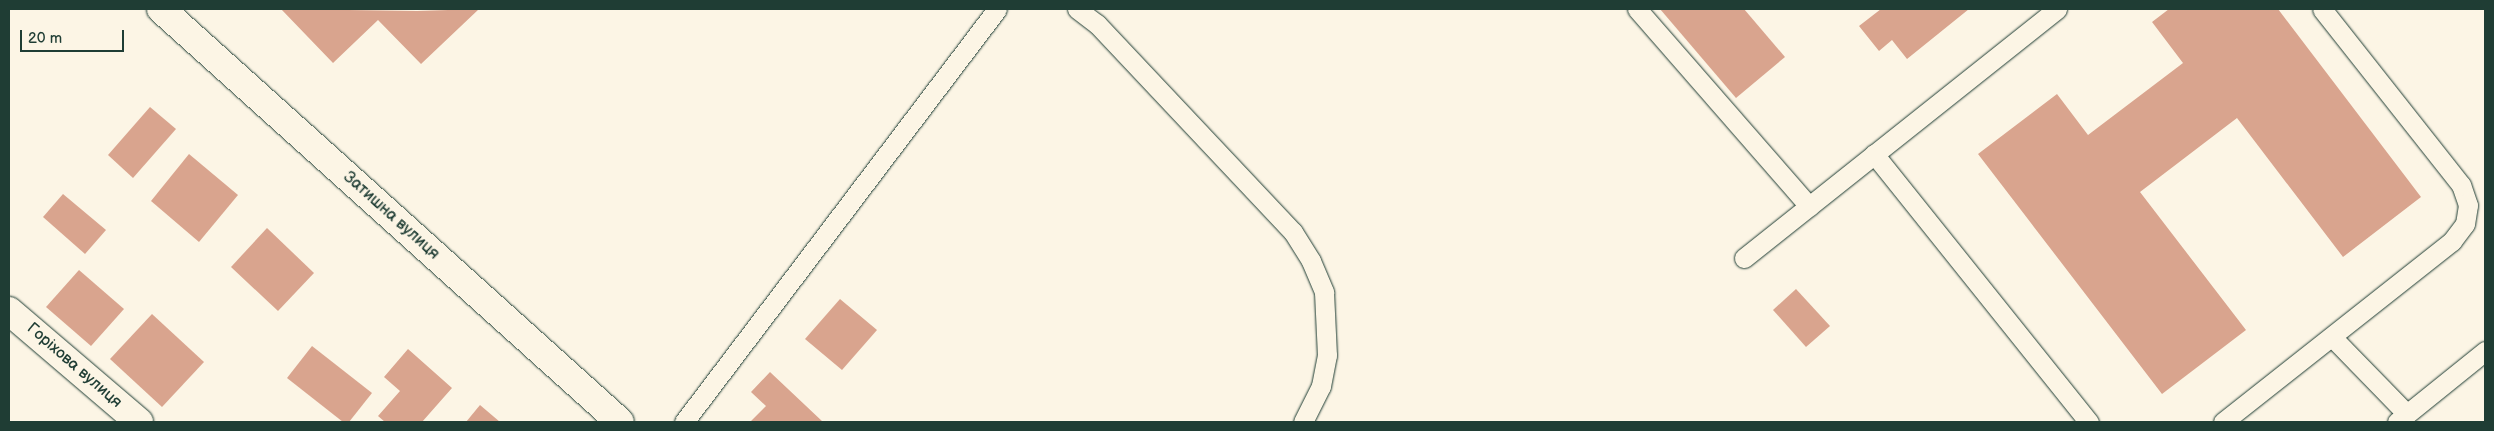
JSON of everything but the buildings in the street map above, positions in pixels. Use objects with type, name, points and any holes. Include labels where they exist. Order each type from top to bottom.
[{"type":"street","name":"Затишна вулиця","points":[[161,9],[620,422]]},
{"type":"street","name":"Горіхова вулиця","points":[[9,310],[139,422]]},
{"type":"lane","points":[[684,422],[997,9]]},
{"type":"lane","points":[[1077,9],[1097,24],[1293,232],[1311,261],[1324,292],[1327,355],[1321,386],[1303,422]]},
{"type":"lane","points":[[1637,9],[1809,206]]},
{"type":"lane","points":[[1744,258],[2057,9]]},
{"type":"lane","points":[[2223,422],[2452,241],[2465,224],[2468,205],[2461,185],[2322,9]]},
{"type":"lane","points":[[1874,154],[2089,422]]},
{"type":"lane","points":[[2332,337],[2402,418],[2485,351]]}]
